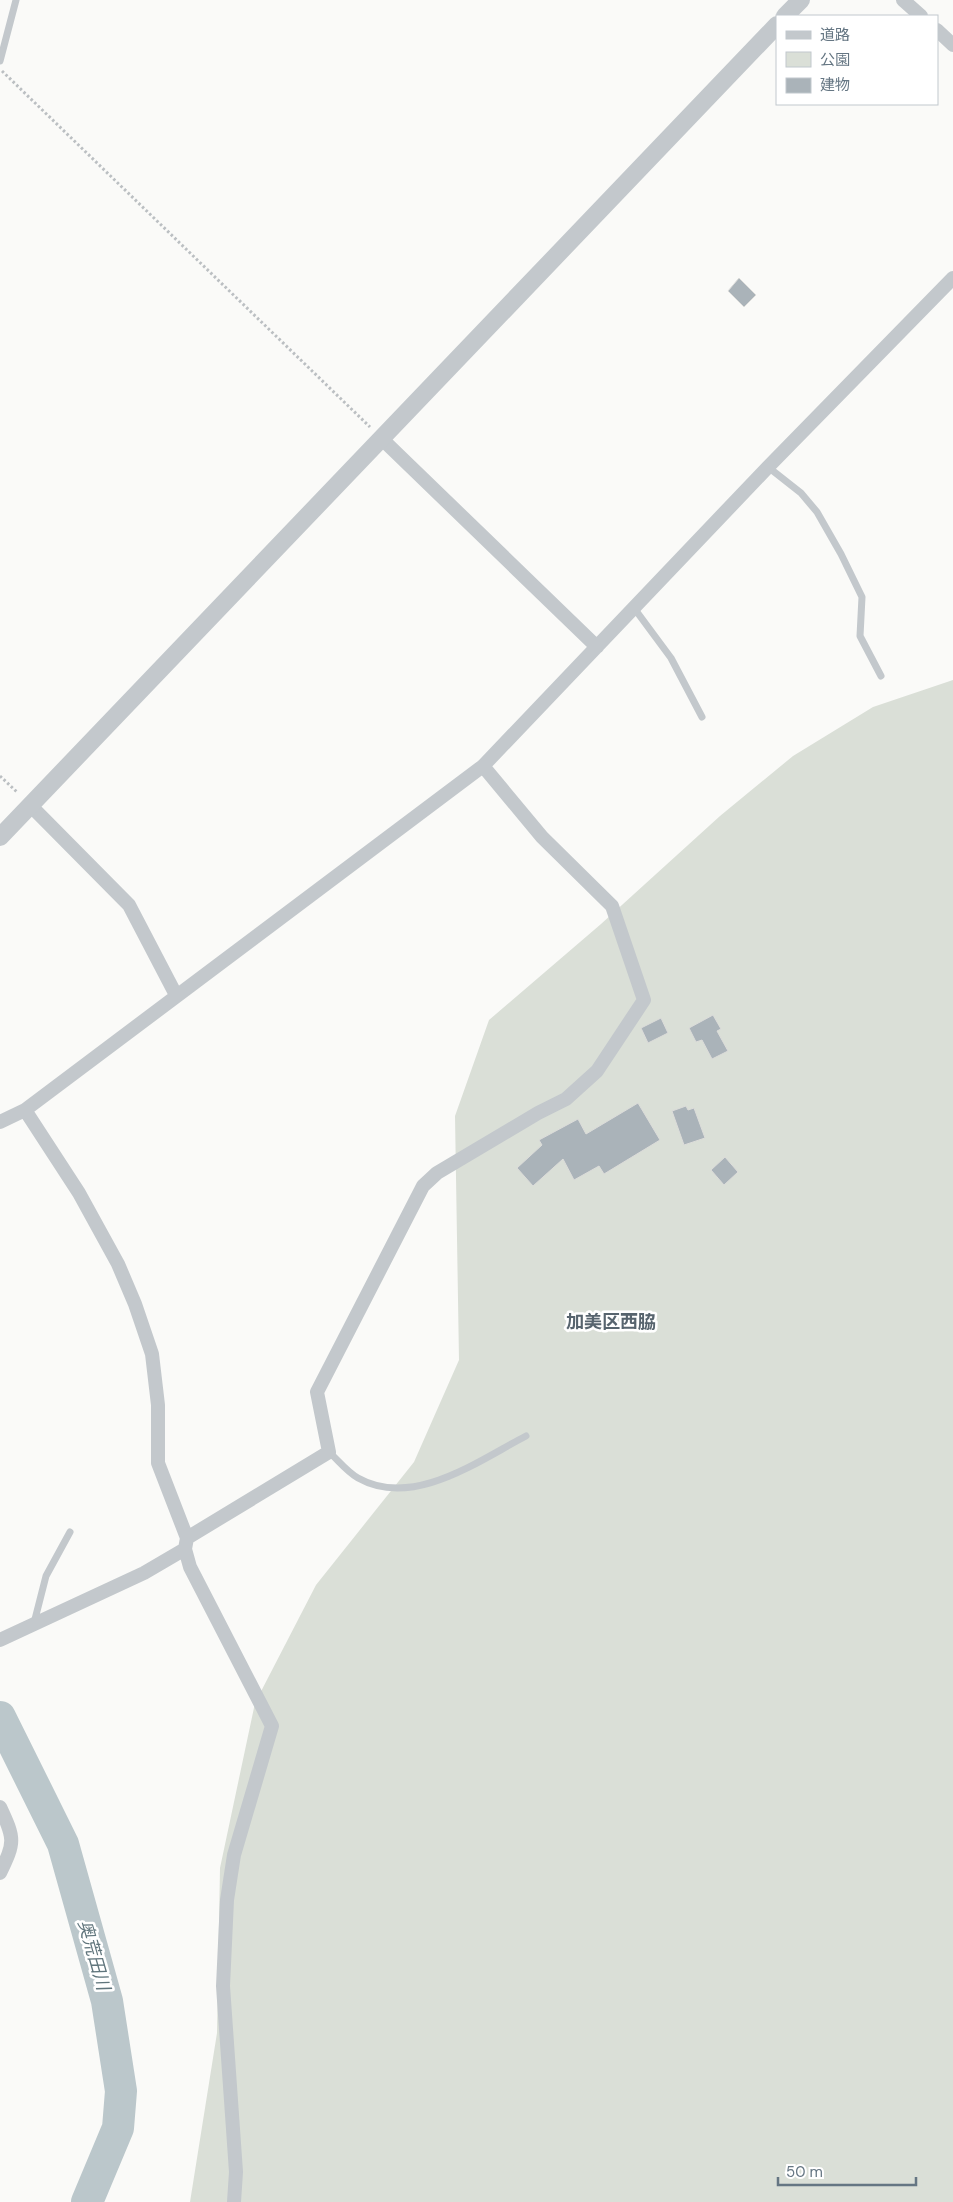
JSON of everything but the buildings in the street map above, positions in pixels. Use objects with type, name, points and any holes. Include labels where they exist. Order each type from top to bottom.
[{"type":"street","points":[[786,15],[801,0]]},
{"type":"street","points":[[903,0],[920,15]]},
{"type":"street","points":[[0,838],[776,26]]},
{"type":"street","points":[[938,31],[953,45]]},
{"type":"street","points":[[0,1122],[25,1110],[483,766],[768,467],[953,280]]},
{"type":"street","points":[[382,439],[597,646]]},
{"type":"street","points":[[0,1640],[144,1573],[186,1543],[329,1452],[317,1392],[423,1186],[437,1174],[538,1113],[566,1099],[597,1071],[644,1000],[612,906],[542,837],[483,766]]},
{"type":"street","points":[[30,805],[129,905],[176,996]]},
{"type":"street","points":[[25,1110],[79,1193],[118,1264],[135,1304],[152,1354],[158,1405],[158,1463],[186,1543],[190,1567],[272,1726],[234,1856],[227,1900],[222,1986],[236,2172],[234,2202]]},
{"type":"street","points":[[0,1807],[12,1834],[9,1854],[0,1874]]},
{"type":"lane","points":[[0,61],[16,0]]},
{"type":"lane","points":[[768,467],[801,493],[818,512],[841,554],[862,597],[860,636],[881,676]]},
{"type":"lane","points":[[634,608],[671,658],[702,717]]},
{"type":"lane","points":[[329,1452],[357,1478],[382,1487],[412,1487],[448,1476],[526,1436]]},
{"type":"lane","points":[[34,1623],[46,1576],[70,1532]]},
{"type":"path","points":[[0,69],[382,439]]},
{"type":"path","points":[[0,776],[30,805]]},
{"type":"green space","points":[[953,680],[953,2202],[190,2202],[217,2033],[220,1868],[255,1703],[316,1585],[414,1462],[459,1360],[455,1116],[489,1020],[601,924],[720,816],[793,756],[873,707]]},
{"type":"waterway","name":"奥荒田川","points":[[0,1717],[63,1844],[107,2001],[121,2091],[118,2128],[87,2202]]},
{"type":"district","name":"加美区西脇","points":[[611,1322]]}]
